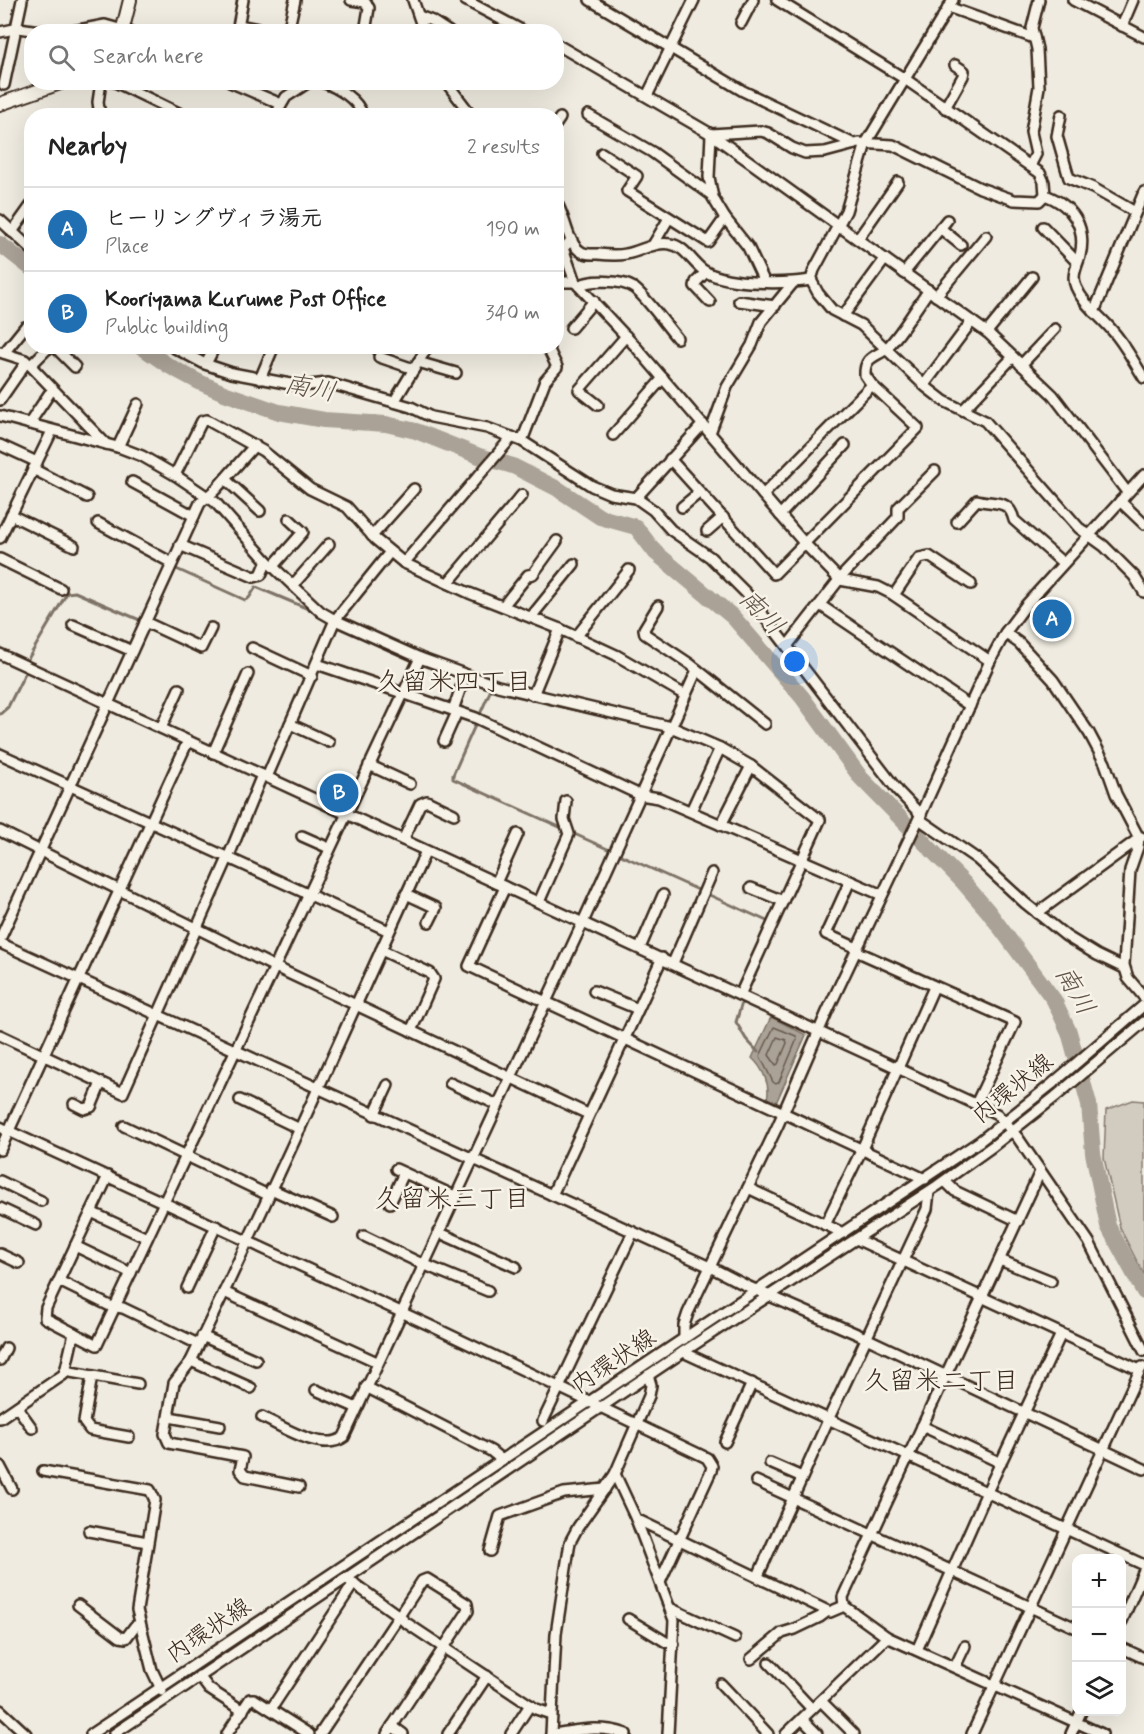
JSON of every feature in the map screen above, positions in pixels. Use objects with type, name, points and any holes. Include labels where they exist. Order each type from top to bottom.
[{"type":"main road","points":[[126,24],[130,0]]},
{"type":"main road","points":[[0,104],[40,90]]},
{"type":"street","points":[[4,85],[22,0]]},
{"type":"street","points":[[239,24],[243,0]]},
{"type":"street","points":[[290,24],[295,0]]},
{"type":"street","points":[[351,0],[365,3],[369,8],[366,24]]},
{"type":"street","points":[[413,0],[422,24]]},
{"type":"street","points":[[465,0],[510,24]]},
{"type":"street","points":[[590,0],[752,96],[854,144]]},
{"type":"street","points":[[647,96],[694,0]]},
{"type":"street","points":[[741,23],[753,0]]},
{"type":"street","points":[[711,134],[761,131],[805,153],[825,152],[866,143],[896,146],[980,188],[1014,200],[1039,201],[1045,195],[1044,182],[1040,173],[905,79],[777,0]]},
{"type":"street","points":[[1030,166],[1036,157],[1031,132],[1039,87],[1033,24],[1039,0]]},
{"type":"street","points":[[1073,0],[1144,37]]},
{"type":"street","points":[[1122,26],[1133,0]]},
{"type":"street","points":[[1034,38],[950,3],[866,143],[840,226],[814,270],[811,280],[830,308],[861,325],[924,385],[944,401],[985,421],[1079,528],[1104,546],[1134,576],[1144,592]]},
{"type":"street","points":[[419,16],[437,24]]},
{"type":"street","points":[[0,32],[15,28],[24,29]]},
{"type":"street","points":[[564,49],[711,134],[987,332],[1053,395],[1127,492]]},
{"type":"street","points":[[945,108],[963,76],[964,71],[955,65]]},
{"type":"street","points":[[99,108],[100,90]]},
{"type":"street","points":[[131,90],[169,108]]},
{"type":"street","points":[[249,90],[281,104]]},
{"type":"street","points":[[279,108],[286,97],[297,90]]},
{"type":"street","points":[[339,90],[360,108]]},
{"type":"street","points":[[452,90],[465,108]]},
{"type":"street","points":[[588,115],[652,152],[713,196]]},
{"type":"street","points":[[1061,115],[1057,136],[1069,178],[1135,212]]},
{"type":"street","points":[[711,134],[709,177],[713,196],[725,218],[748,247],[764,281]]},
{"type":"street","points":[[602,153],[637,176],[627,191],[708,242],[725,218]]},
{"type":"street","points":[[858,239],[898,182]]},
{"type":"street","points":[[1094,312],[1144,192]]},
{"type":"street","points":[[1045,195],[1062,202],[1076,218],[1081,236],[1080,254],[1074,276],[1075,285],[1094,312],[1110,327],[1130,352],[1144,378]]},
{"type":"street","points":[[12,232],[24,215]]},
{"type":"street","points":[[564,216],[572,240],[584,253],[626,254],[653,245],[669,243],[675,245],[706,272],[732,280],[793,283],[811,280]]},
{"type":"street","points":[[653,245],[669,218]]},
{"type":"street","points":[[0,220],[24,243]]},
{"type":"street","points":[[904,273],[947,220]]},
{"type":"street","points":[[1043,226],[1077,262]]},
{"type":"street","points":[[940,228],[961,245]]},
{"type":"street","points":[[670,459],[774,574],[918,428],[872,385],[864,370],[872,357],[886,349],[932,293],[986,236]]},
{"type":"street","points":[[564,247],[572,240]]},
{"type":"street","points":[[564,251],[577,284],[663,378],[805,544],[840,580],[878,587],[894,595],[990,661]]},
{"type":"street","points":[[843,316],[885,259]]},
{"type":"street","points":[[706,272],[695,286],[710,302]]},
{"type":"street","points":[[987,332],[1032,277]]},
{"type":"street","points":[[564,283],[577,284],[604,281],[630,286],[677,338]]},
{"type":"street","points":[[710,433],[727,387],[753,341],[760,322],[793,283]]},
{"type":"street","points":[[740,301],[775,306]]},
{"type":"street","points":[[571,328],[594,302]]},
{"type":"street","points":[[924,385],[972,321]]},
{"type":"street","points":[[24,328],[2,353],[25,360],[27,366],[106,444]]},
{"type":"street","points":[[1022,365],[1055,329]]},
{"type":"street","points":[[598,405],[579,390],[626,336]]},
{"type":"street","points":[[0,400],[27,366],[41,354]]},
{"type":"street","points":[[62,354],[75,367]]},
{"type":"street","points":[[187,354],[232,373],[301,386],[328,383],[411,407],[431,417],[487,428],[522,441],[592,486],[610,494],[636,498],[653,510],[671,530],[710,557],[746,592],[920,817],[977,859],[1037,914],[1074,942],[1124,968]]},
{"type":"street","points":[[206,364],[211,354]]},
{"type":"street","points":[[260,379],[271,354]]},
{"type":"street","points":[[394,402],[423,354]]},
{"type":"street","points":[[522,441],[545,381],[557,367],[551,354]]},
{"type":"street","points":[[379,357],[456,373]]},
{"type":"street","points":[[963,410],[1013,357]]},
{"type":"street","points":[[613,435],[663,378]]},
{"type":"street","points":[[763,495],[872,385]]},
{"type":"street","points":[[29,424],[49,394]]},
{"type":"street","points":[[118,447],[138,404]]},
{"type":"street","points":[[0,416],[118,447],[175,474],[215,502],[270,564],[321,612],[335,620],[420,658],[498,686],[671,727],[720,748],[751,766],[820,820],[740,995]]},
{"type":"street","points":[[175,474],[204,419],[255,446],[310,489],[346,507],[372,536],[404,564],[560,629],[616,655],[685,695]]},
{"type":"street","points":[[636,498],[703,424]]},
{"type":"street","points":[[0,538],[52,431]]},
{"type":"street","points":[[404,564],[512,437]]},
{"type":"street","points":[[780,515],[845,445]]},
{"type":"street","points":[[0,446],[87,497]]},
{"type":"street","points":[[255,446],[200,503],[0,941],[318,1090],[866,1338],[1144,1469]]},
{"type":"street","points":[[788,645],[869,546],[898,517],[898,508],[934,471]]},
{"type":"street","points":[[684,1339],[684,1325],[688,1313],[784,1113],[819,1031],[920,817],[990,661],[1005,633],[1021,611],[1144,475]]},
{"type":"street","points":[[225,478],[260,511]]},
{"type":"street","points":[[132,482],[194,516]]},
{"type":"street","points":[[372,536],[414,489]]},
{"type":"street","points":[[682,507],[700,492]]},
{"type":"street","points":[[448,583],[522,495]]},
{"type":"street","points":[[957,522],[977,500],[1005,504],[1012,510],[1014,520],[1063,563]]},
{"type":"street","points":[[1120,501],[1144,524]]},
{"type":"street","points":[[11,515],[74,546]]},
{"type":"street","points":[[707,531],[723,517]]},
{"type":"street","points":[[180,545],[254,577],[261,575],[303,531],[289,519]]},
{"type":"street","points":[[98,523],[172,563]]},
{"type":"street","points":[[503,606],[528,575],[533,574],[557,541]]},
{"type":"street","points":[[293,585],[329,544]]},
{"type":"street","points":[[0,1035],[123,1093],[312,676],[335,620],[390,552]]},
{"type":"street","points":[[894,595],[919,558],[929,556],[971,585]]},
{"type":"street","points":[[0,559],[61,589]]},
{"type":"street","points":[[531,617],[574,564]]},
{"type":"street","points":[[576,637],[629,570]]},
{"type":"street","points":[[820,605],[970,706]]},
{"type":"street","points":[[658,606],[644,629],[645,634],[697,670],[765,724]]},
{"type":"street","points":[[145,622],[201,648],[211,628]]},
{"type":"street","points":[[73,625],[132,651]]},
{"type":"street","points":[[533,695],[560,629]]},
{"type":"street","points":[[1005,633],[1019,643],[1053,680],[1089,733],[1105,763],[1116,794],[1141,837],[1130,870],[1124,968],[1130,981],[1144,997]]},
{"type":"street","points":[[252,648],[312,676]]},
{"type":"street","points":[[0,654],[997,1114],[1012,1130],[1089,1242],[1144,1351]]},
{"type":"street","points":[[108,1176],[46,1308],[45,1318],[97,1345],[236,1051],[273,966],[420,658]]},
{"type":"street","points":[[317,664],[476,718],[640,795],[659,798],[691,811],[882,895]]},
{"type":"street","points":[[262,1418],[312,1441],[334,1443],[344,1437],[697,670]]},
{"type":"street","points":[[213,753],[248,674]]},
{"type":"street","points":[[444,741],[464,679]]},
{"type":"street","points":[[161,728],[179,689]]},
{"type":"street","points":[[290,724],[329,742]]},
{"type":"street","points":[[0,1150],[4,1129],[43,1055],[188,741]]},
{"type":"street","points":[[691,811],[720,748]]},
{"type":"street","points":[[0,754],[390,931]]},
{"type":"street","points":[[369,765],[410,784]]},
{"type":"street","points":[[722,825],[751,766]]},
{"type":"street","points":[[403,840],[420,804],[427,801],[454,814]]},
{"type":"street","points":[[539,902],[569,834],[564,819],[566,801]]},
{"type":"street","points":[[0,831],[273,966],[588,1114]]},
{"type":"street","points":[[518,834],[469,966],[925,1179]]},
{"type":"street","points":[[302,836],[329,848]]},
{"type":"street","points":[[1037,914],[1141,837]]},
{"type":"street","points":[[299,1487],[245,1476],[240,1470],[243,1457],[169,1443],[165,1434],[174,1383],[191,1361],[224,1292],[426,851]]},
{"type":"street","points":[[673,963],[712,873]]},
{"type":"street","points":[[850,881],[826,934],[934,987],[1015,1022],[976,1104]]},
{"type":"street","points":[[751,888],[783,901]]},
{"type":"street","points":[[406,894],[436,908],[429,922]]},
{"type":"street","points":[[640,948],[663,895]]},
{"type":"street","points":[[381,950],[430,974],[434,979],[411,1031]]},
{"type":"street","points":[[552,1195],[662,958]]},
{"type":"street","points":[[825,1225],[862,1149],[934,987]]},
{"type":"street","points":[[594,991],[638,1009]]},
{"type":"street","name":"内環状線","points":[[91,1734],[925,1179],[1005,1122],[1144,1005]]},
{"type":"street","name":"内環状線","points":[[114,1734],[198,1677],[350,1580],[648,1375],[928,1192],[1056,1097],[1144,1022]]},
{"type":"street","points":[[74,1104],[84,1109],[91,1107],[102,1083]]},
{"type":"street","points":[[450,1083],[498,1105]]},
{"type":"street","points":[[374,1115],[388,1084]]},
{"type":"street","points":[[240,1100],[300,1129]]},
{"type":"street","points":[[124,1126],[270,1192],[333,1217]]},
{"type":"street","points":[[4,1129],[248,1240],[707,1458],[712,1466],[660,1582]]},
{"type":"street","points":[[390,1203],[400,1171],[455,1196]]},
{"type":"street","points":[[1040,1172],[843,1597],[844,1606],[887,1637],[1102,1734]]},
{"type":"street","points":[[945,1180],[955,1191],[1018,1221]]},
{"type":"street","points":[[0,1181],[41,1201]]},
{"type":"street","points":[[748,1188],[843,1233]]},
{"type":"street","points":[[758,1576],[927,1209],[928,1192]]},
{"type":"street","points":[[0,1208],[36,1225]]},
{"type":"street","points":[[91,1212],[147,1238]]},
{"type":"street","points":[[187,1288],[216,1226]]},
{"type":"street","points":[[438,1232],[516,1267]]},
{"type":"street","points":[[543,1421],[557,1387],[633,1232]]},
{"type":"street","points":[[364,1236],[488,1291]]},
{"type":"street","points":[[856,1239],[1061,1334],[1142,1368],[972,1734]]},
{"type":"street","points":[[75,1246],[131,1273]]},
{"type":"street","points":[[0,1254],[19,1263]]},
{"type":"street","points":[[1000,1260],[1051,1281]]},
{"type":"street","points":[[59,1281],[110,1306],[123,1308],[256,1360]]},
{"type":"street","points":[[224,1292],[377,1362]]},
{"type":"street","points":[[0,1418],[63,1376],[74,1333]]},
{"type":"street","points":[[917,1650],[987,1492],[1061,1334]]},
{"type":"street","points":[[0,1360],[6,1348]]},
{"type":"street","points":[[683,1352],[1144,1565]]},
{"type":"street","points":[[191,1361],[251,1388]]},
{"type":"street","points":[[65,1371],[138,1384]]},
{"type":"street","points":[[626,1734],[610,1730],[586,1729],[552,1734],[551,1714],[556,1634],[570,1542],[615,1474],[651,1389],[648,1375]]},
{"type":"street","points":[[92,1376],[84,1422],[90,1430],[129,1437]]},
{"type":"street","points":[[725,1442],[752,1383]]},
{"type":"street","points":[[366,1387],[490,1451],[502,1460]]},
{"type":"street","points":[[316,1390],[357,1408]]},
{"type":"street","points":[[17,1407],[32,1428]]},
{"type":"street","points":[[169,1417],[220,1426]]},
{"type":"street","points":[[922,1426],[1001,1463]]},
{"type":"street","points":[[770,1463],[802,1477]]},
{"type":"street","points":[[0,1466],[12,1489]]},
{"type":"street","points":[[43,1471],[150,1490],[155,1500],[137,1604],[152,1670],[167,1698]]},
{"type":"street","points":[[615,1474],[636,1519],[674,1620],[668,1734]]},
{"type":"street","points":[[756,1481],[1072,1626]]},
{"type":"street","points":[[490,1551],[500,1516],[564,1493],[604,1489]]},
{"type":"street","points":[[636,1519],[828,1611]]},
{"type":"street","points":[[89,1531],[147,1542]]},
{"type":"street","points":[[1126,1612],[1144,1570]]},
{"type":"street","points":[[321,1734],[422,1581],[427,1579],[467,1604],[468,1611],[389,1730],[403,1734]]},
{"type":"street","points":[[270,1709],[350,1580],[405,1622],[530,1705],[551,1714]]},
{"type":"street","points":[[78,1605],[126,1638],[135,1626],[140,1624]]},
{"type":"street","points":[[751,1659],[782,1633],[803,1625],[828,1611],[844,1606]]},
{"type":"street","points":[[670,1608],[735,1638]]},
{"type":"street","points":[[628,1619],[666,1642],[674,1644]]},
{"type":"street","points":[[786,1734],[887,1637]]},
{"type":"street","points":[[955,1667],[965,1646]]},
{"type":"street","points":[[1126,1650],[1144,1658]]},
{"type":"street","points":[[769,1663],[812,1709]]},
{"type":"street","points":[[448,1734],[487,1676]]},
{"type":"street","points":[[198,1677],[209,1689],[243,1711]]},
{"type":"street","points":[[721,1684],[768,1734]]},
{"type":"street","points":[[227,1734],[250,1699],[254,1699],[309,1734]]},
{"type":"street","points":[[821,1701],[854,1734]]},
{"type":"street","points":[[511,1734],[530,1705]]},
{"type":"street","points":[[0,1710],[26,1734]]},
{"type":"street","points":[[1071,1734],[1079,1716]]},
{"type":"street","points":[[802,1719],[817,1734]]},
{"type":"shaded area","points":[[1133,1100],[1144,1101],[1144,1275],[1120,1228],[1104,1158],[1106,1110]]},
{"type":"water","points":[[771,1017],[806,1035],[776,1103],[767,1099],[768,1088],[765,1077],[752,1058]]},
{"type":"waterway","name":"南川","points":[[0,244],[24,263]]},
{"type":"waterway","name":"南川","points":[[152,354],[199,382],[279,412],[324,420],[386,424],[416,431],[479,456],[513,466],[558,489],[600,517],[636,527],[655,552],[733,617],[802,697],[861,778],[963,882],[988,911],[1054,1000],[1069,1032],[1089,1104],[1093,1153],[1108,1226],[1144,1292]]},
{"type":"waterway","points":[[172,567],[245,600],[256,587],[318,613]]},
{"type":"waterway","points":[[0,714],[8,707],[25,673],[28,659],[67,593],[75,592],[142,621]]},
{"type":"waterway","points":[[492,687],[453,779],[564,829]]},
{"type":"waterway","points":[[570,832],[769,922],[769,924]]},
{"type":"waterway","points":[[743,999],[736,1022],[746,1039],[758,1052]]},
{"type":"place","name":"ヒーリングヴィラ湯元","points":[[1052,619]]},
{"type":"place","name":"Kooriyama Kurume Post Office","points":[[339,793]]},
{"type":"district","name":"久留米四丁目","points":[[454,683]]},
{"type":"district","name":"久留米三丁目","points":[[452,1200]]},
{"type":"district","name":"久留米二丁目","points":[[941,1382]]}]
